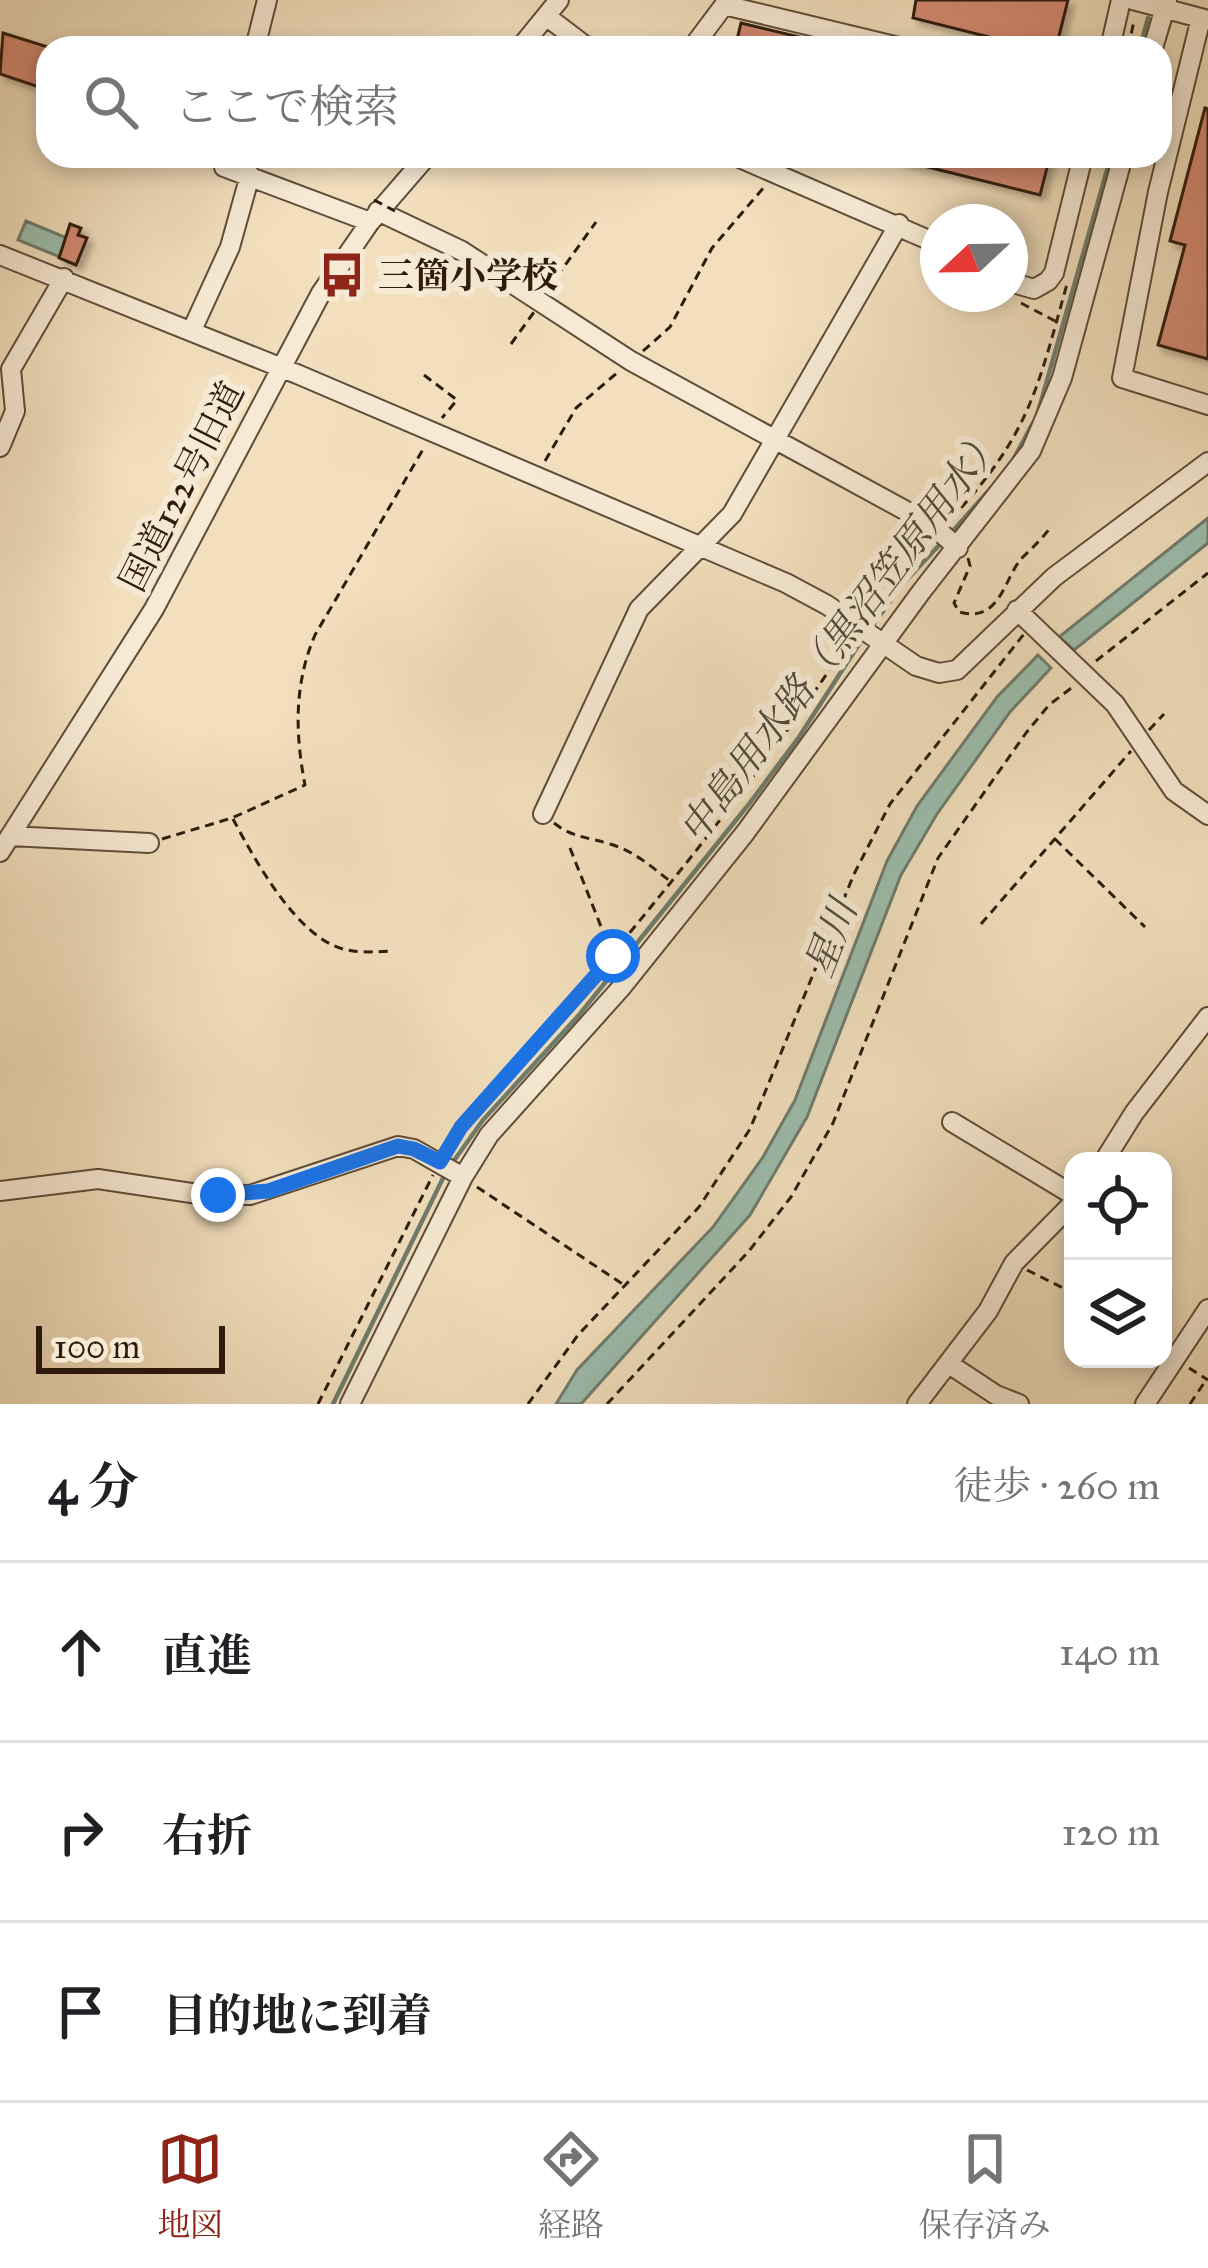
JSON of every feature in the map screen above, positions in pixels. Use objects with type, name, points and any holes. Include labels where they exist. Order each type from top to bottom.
[{"type":"street","points":[[259,36],[267,0]]},
{"type":"street","points":[[530,36],[560,0]]},
{"type":"street","points":[[701,36],[726,3],[856,36]]},
{"type":"street","points":[[1157,36],[1166,4]]},
{"type":"street","points":[[1115,36],[1129,5],[1166,4],[1200,14],[1172,133]]},
{"type":"street","points":[[546,16],[572,36]]},
{"type":"street","points":[[227,168],[379,211],[462,251],[631,361],[949,541]]},
{"type":"street","name":"国道122号旧道","points":[[5,844],[154,610],[321,292],[417,168]]},
{"type":"street","points":[[760,168],[920,235]]},
{"type":"street","points":[[1028,287],[1048,281],[1054,272],[1080,168]]},
{"type":"street","points":[[350,1404],[453,1171],[590,1024],[717,868],[867,632],[1031,451],[1062,378],[1120,168]]},
{"type":"street","points":[[1164,168],[1122,378],[1208,405]]},
{"type":"street","points":[[192,330],[230,247],[250,175]]},
{"type":"street","points":[[543,814],[639,609],[732,514],[899,224]]},
{"type":"street","points":[[0,255],[280,366],[786,583],[930,672],[957,670],[1009,610],[1208,462]]},
{"type":"street","points":[[0,447],[15,411],[11,369],[64,278]]},
{"type":"street","points":[[1009,610],[1115,704],[1174,790],[1208,814]]},
{"type":"street","points":[[5,844],[149,844]]},
{"type":"street","points":[[1110,1152],[1208,1017]]},
{"type":"street","points":[[952,1122],[1064,1193]]},
{"type":"street","points":[[0,1191],[98,1179],[198,1194],[250,1196],[398,1146],[414,1149],[453,1171]]},
{"type":"street","points":[[917,1404],[988,1312],[1014,1263],[1064,1209]]},
{"type":"street","points":[[1145,1404],[1208,1309]]},
{"type":"street","points":[[949,1364],[1019,1404]]},
{"type":"path","points":[[1128,36],[1129,5]]},
{"type":"path","points":[[537,477],[576,408],[670,326],[712,248],[774,175]]},
{"type":"path","points":[[511,344],[596,222]]},
{"type":"path","points":[[318,1404],[453,1171],[461,1127],[613,956],[867,632],[949,541],[1020,431],[1034,401],[1069,278]]},
{"type":"path","points":[[1028,307],[1057,322]]},
{"type":"path","points":[[149,844],[232,818],[304,785],[296,736],[303,664],[432,431],[457,400],[424,375]]},
{"type":"path","points":[[949,541],[970,561],[955,596],[956,608],[969,614],[1005,593],[1018,562],[1050,528]]},
{"type":"path","points":[[607,1404],[749,1251],[791,1197],[833,1123],[938,858],[1026,733],[1112,647],[1208,573]]},
{"type":"path","points":[[996,601],[1009,610]]},
{"type":"path","points":[[528,1404],[578,1335],[699,1207],[750,1129],[854,874],[890,804],[1031,630]]},
{"type":"path","points":[[981,924],[1165,714]]},
{"type":"path","points":[[543,814],[573,837],[610,844],[642,858],[672,883]]},
{"type":"path","points":[[232,818],[254,857],[313,933],[340,949],[391,951]]},
{"type":"path","points":[[1054,838],[1145,927]]},
{"type":"path","points":[[570,848],[613,956]]},
{"type":"path","points":[[453,1171],[625,1286]]},
{"type":"path","points":[[1014,1263],[1064,1288]]},
{"type":"path","points":[[1174,1357],[1207,1380],[1190,1404]]},
{"type":"shaded area","points":[[26,221],[67,238],[60,257],[18,240]]},
{"type":"shaded area","points":[[1208,518],[1208,543],[1074,650],[1059,637]]},
{"type":"shaded area","points":[[1038,655],[1051,668],[1010,712],[937,814],[901,875],[807,1117],[750,1215],[581,1404],[556,1404],[577,1370],[713,1227],[763,1157],[795,1100],[887,861],[917,806],[997,697]]},
{"type":"building","points":[[916,0],[1068,0],[1059,36],[985,36],[913,18]]},
{"type":"building","points":[[741,23],[795,36],[738,36]]},
{"type":"building","points":[[3,33],[36,43],[36,86],[0,74]]},
{"type":"building","points":[[1205,108],[1208,359],[1158,345],[1185,245],[1170,241]]},
{"type":"building","points":[[932,168],[1047,168],[1040,195]]},
{"type":"building","points":[[70,224],[81,228],[78,235],[87,238],[76,265],[59,258]]},
{"type":"waterway","name":"中島用水路（黒沼笠原用水）","points":[[1143,36],[1148,18]]},
{"type":"waterway","name":"中島用水路（黒沼笠原用水）","points":[[1038,412],[1108,168]]},
{"type":"waterway","name":"中島用水路（黒沼笠原用水）","points":[[1013,460],[1033,423]]},
{"type":"waterway","name":"中島用水路（黒沼笠原用水）","points":[[951,533],[991,488]]},
{"type":"waterway","name":"中島用水路（黒沼笠原用水）","points":[[870,629],[943,541]]},
{"type":"waterway","name":"中島用水路（黒沼笠原用水）","points":[[453,1162],[483,1120],[579,1015],[749,804],[863,638]]},
{"type":"waterway","name":"中島用水路（黒沼笠原用水）","points":[[333,1404],[446,1172]]},
{"type":"place","name":"三箇小学校","points":[[342,275]]},
{"type":"route","points":[[218,1195],[250,1196],[398,1146],[440,1162],[461,1127],[613,956]]},
{"type":"water label","name":"星川","points":[[830,938]]}]
